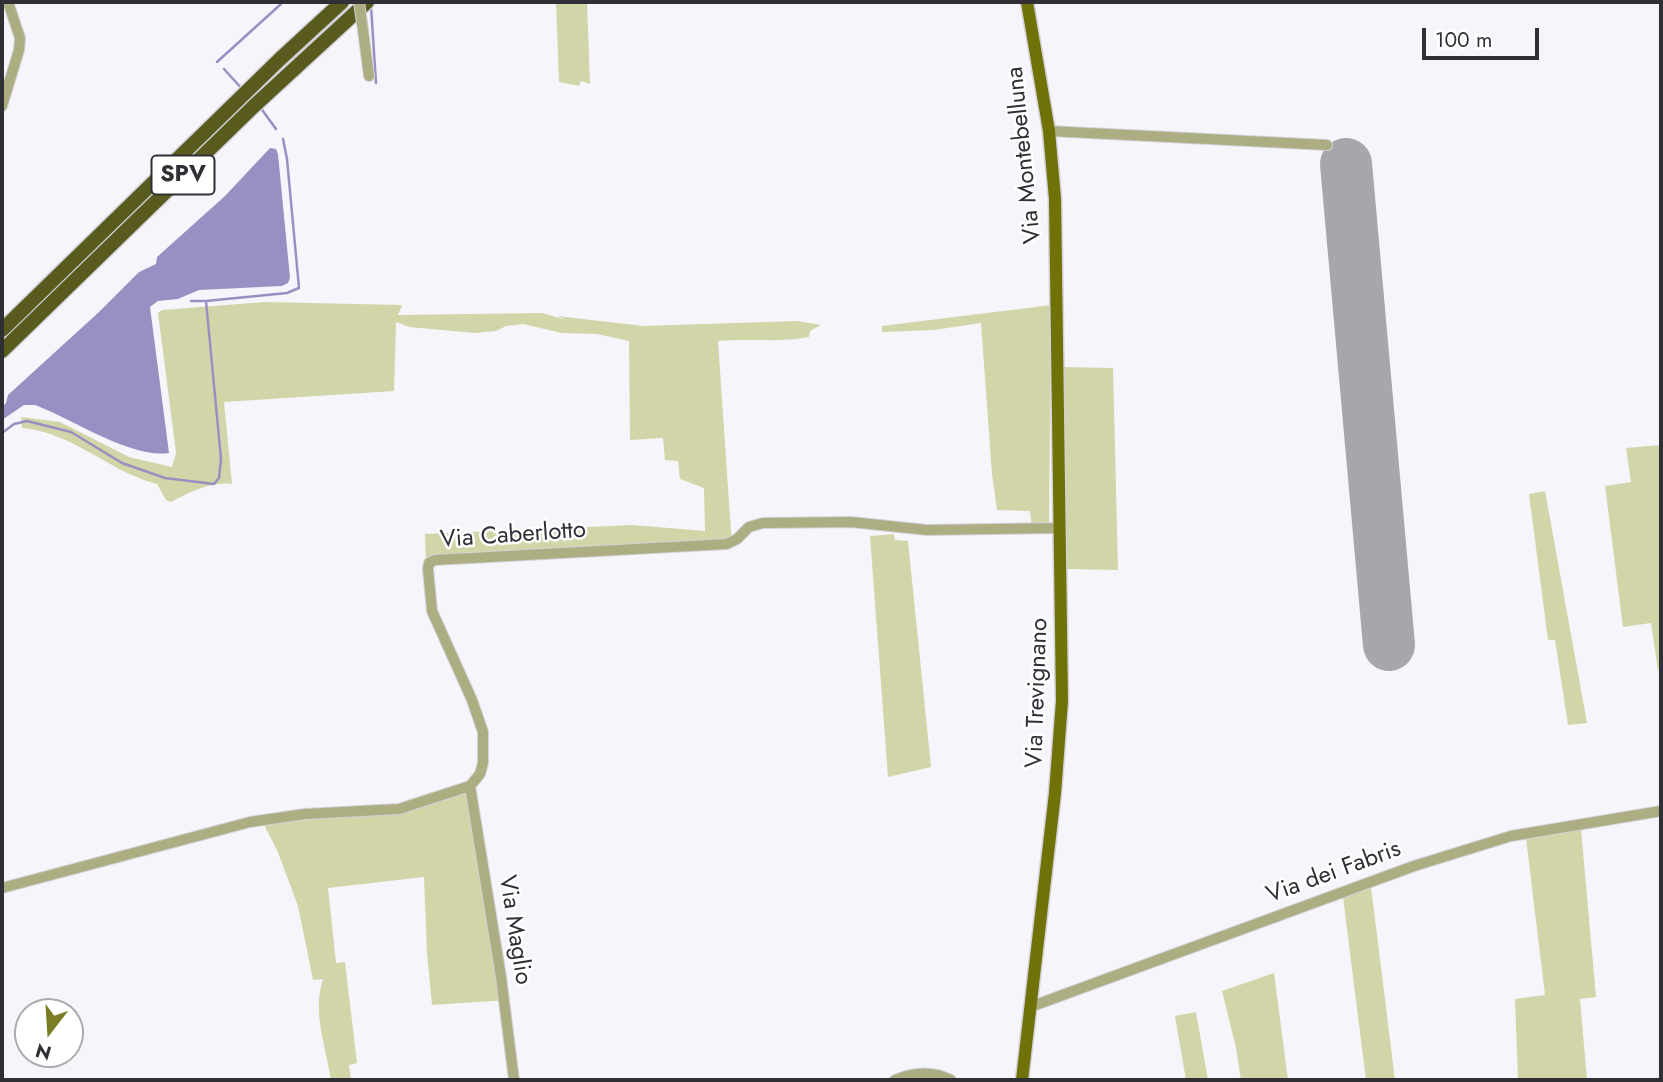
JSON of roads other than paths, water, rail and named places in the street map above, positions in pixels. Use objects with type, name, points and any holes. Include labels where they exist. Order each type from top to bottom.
[{"type":"highway","name":"SPV","points":[[2,330],[279,59],[342,2]]},
{"type":"highway","name":"SPV","points":[[2,351],[254,106],[367,2]]},
{"type":"main road","name":"Via Montebelluna","points":[[1027,2],[1049,131],[1055,199],[1057,304]]},
{"type":"main road","name":"Via Trevignano","points":[[1022,1080],[1060,745],[1063,655],[1057,304]]},
{"type":"street","points":[[2,106],[19,50],[20,38],[8,2]]},
{"type":"street","points":[[359,2],[369,76]]},
{"type":"street","points":[[1049,131],[1327,145]]},
{"type":"street","name":"Via Caberlotto","points":[[470,786],[480,775],[483,763],[483,732],[472,700],[432,611],[428,569],[429,563],[435,560],[727,544],[737,539],[749,527],[763,523],[851,522],[927,530],[1060,528]]},
{"type":"street","points":[[2,888],[250,822],[305,814],[399,809],[470,786]]},
{"type":"street","name":"Via Maglio","points":[[470,786],[501,976],[514,1080]]},
{"type":"street","name":"Via dei Fabris","points":[[1030,1007],[1414,866],[1511,836],[1661,811]]},
{"type":"street","points":[[895,1080],[919,1073],[939,1074],[951,1080]]},
{"type":"waterway","points":[[217,62],[281,4]]},
{"type":"waterway","points":[[371,6],[376,83]]},
{"type":"waterway","points":[[224,69],[243,90]]},
{"type":"waterway","points":[[260,107],[276,129]]},
{"type":"waterway","points":[[2,433],[14,424],[27,421],[71,432],[122,463],[165,478],[214,484],[219,478],[221,459],[206,301],[287,293],[299,288],[283,139]]},
{"type":"waterway","points":[[191,301],[206,301]]}]
